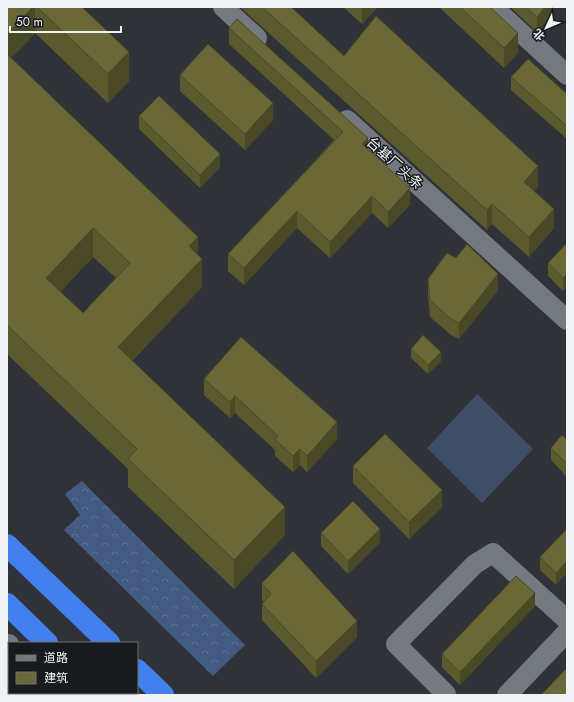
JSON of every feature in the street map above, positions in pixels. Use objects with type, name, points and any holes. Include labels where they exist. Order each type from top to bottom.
[{"type":"highway","points":[[7,545],[108,642]]},
{"type":"highway","points":[[7,604],[46,642]]},
{"type":"highway","points":[[138,671],[163,695]]},
{"type":"street","points":[[223,7],[270,49]]},
{"type":"street","points":[[493,7],[567,75]]},
{"type":"street","name":"台基厂头条","points":[[334,108],[567,320]]},
{"type":"street","points":[[446,694],[396,644],[476,564],[493,553],[567,620]]},
{"type":"street","points":[[507,695],[567,632]]},
{"type":"green space","points":[[82,481],[245,645],[213,676],[64,530],[80,515],[65,494]]},
{"type":"shaded area","points":[[477,394],[533,449],[482,503],[427,448]]},
{"type":"building","points":[[7,7],[33,7],[7,34]]},
{"type":"building","points":[[37,7],[82,7],[129,52],[108,74]]},
{"type":"building","points":[[262,7],[291,7],[344,56],[376,16],[538,166],[524,182],[554,209],[529,237],[492,204],[487,210]]},
{"type":"building","points":[[460,7],[490,7],[518,33],[504,48]]},
{"type":"building","points":[[526,7],[545,7],[537,17]]},
{"type":"building","points":[[237,19],[368,138],[362,144],[410,188],[388,212],[372,196],[330,242],[297,211],[244,268],[228,254],[343,132],[229,28]]},
{"type":"building","points":[[208,44],[273,103],[245,134],[180,75]]},
{"type":"building","points":[[7,54],[198,237],[189,246],[202,259],[118,347],[285,507],[234,560],[128,459],[137,449],[7,325]],"holes":[[[93,228],[130,263],[83,313],[46,278]]]},
{"type":"building","points":[[528,59],[567,94],[567,126],[511,77]]},
{"type":"building","points":[[159,96],[220,154],[200,175],[139,116]]},
{"type":"building","points":[[567,243],[567,274],[563,278],[548,263]]},
{"type":"building","points":[[467,244],[498,274],[459,323],[451,319],[430,300],[428,279],[447,253],[456,258]]},
{"type":"building","points":[[423,335],[441,352],[428,365],[411,349]]},
{"type":"building","points":[[241,337],[337,422],[307,456],[300,449],[293,456],[275,439],[278,436],[235,396],[230,402],[204,379]]},
{"type":"building","points":[[385,434],[442,490],[409,522],[353,466]]},
{"type":"building","points":[[562,435],[567,440],[567,464],[551,448]]},
{"type":"building","points":[[353,501],[380,529],[348,561],[321,533]]},
{"type":"building","points":[[567,529],[567,561],[556,573],[540,557]]},
{"type":"building","points":[[293,551],[357,621],[316,661],[262,604],[271,594],[262,583]]},
{"type":"building","points":[[516,576],[535,593],[460,672],[442,654]]},
{"type":"building","points":[[567,668],[567,695],[541,695]]}]
